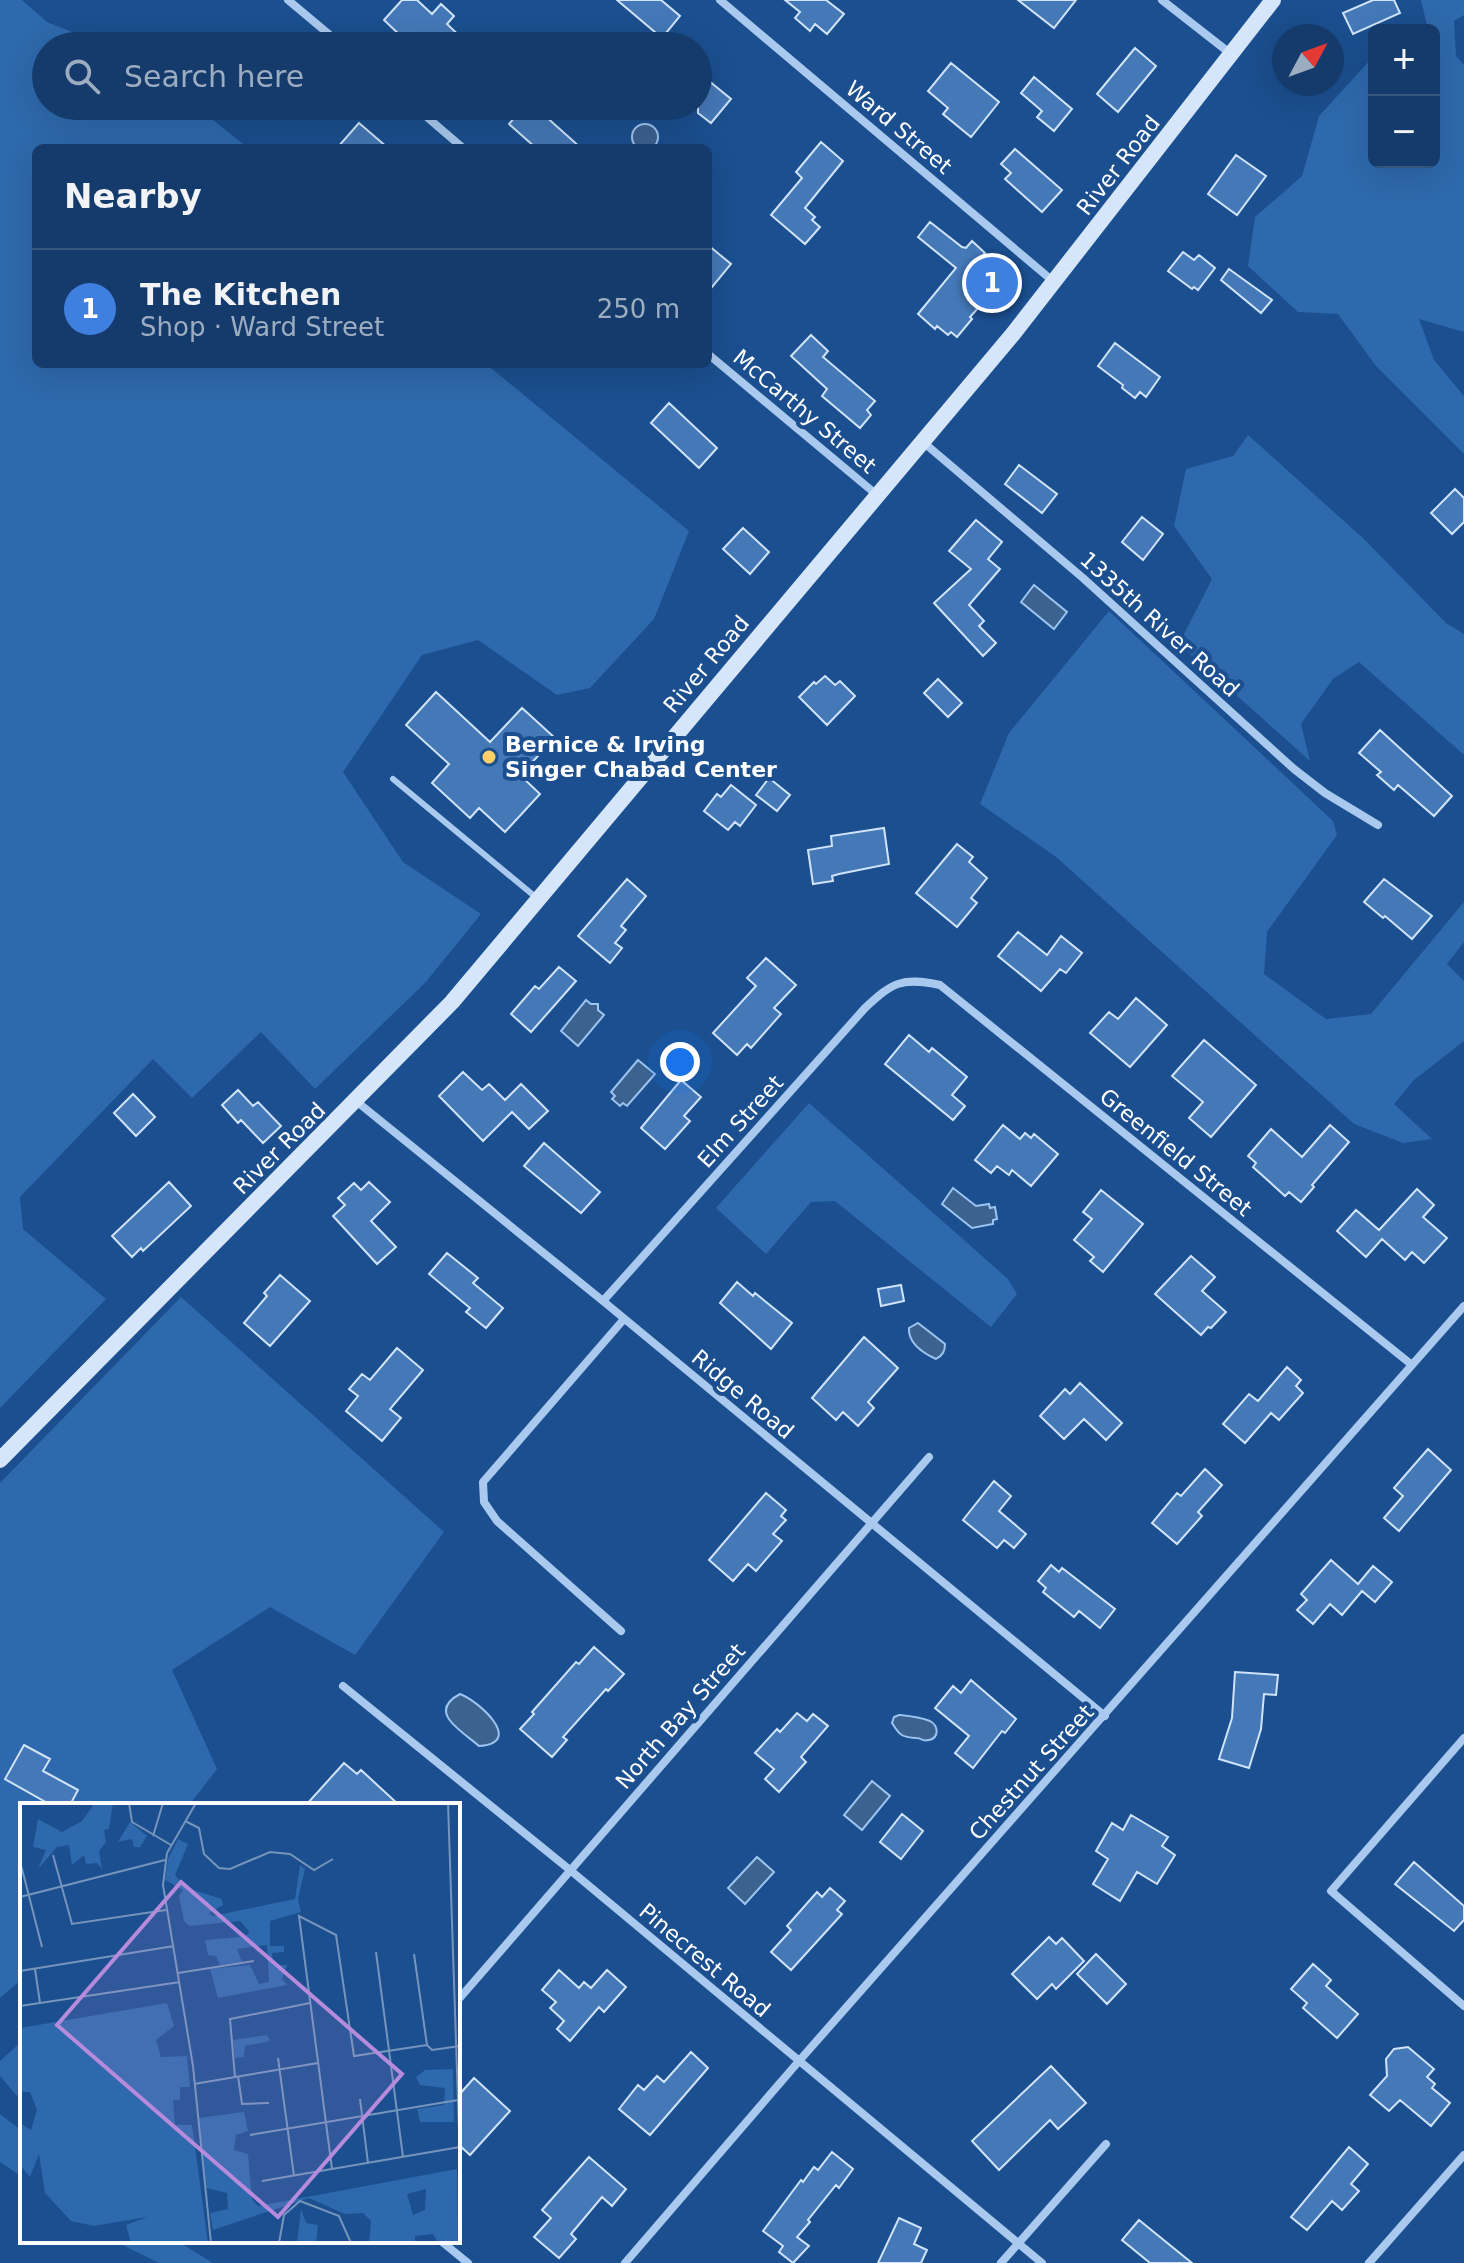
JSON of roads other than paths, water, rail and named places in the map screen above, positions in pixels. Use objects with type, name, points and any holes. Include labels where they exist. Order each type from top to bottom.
[{"type":"street","points":[[288,0],[326,32]]},
{"type":"street","name":"Ward Street","points":[[720,0],[1054,282]]},
{"type":"street","points":[[1162,0],[1231,54]]},
{"type":"street","name":"River Road","points":[[0,1460],[452,1002],[923,442],[1054,282],[1273,0]]},
{"type":"street","points":[[430,120],[458,144]]},
{"type":"street","name":"McCarthy Street","points":[[712,357],[878,495]]},
{"type":"street","name":"1335th River Road","points":[[923,442],[1083,578],[1294,769],[1325,793],[1378,825]]},
{"type":"street","name":"Elm Street","points":[[603,1301],[865,1008],[885,989],[913,979]]},
{"type":"street","name":"Greenfield Street","points":[[913,979],[940,985],[1412,1365]]},
{"type":"street","name":"Ridge Road","points":[[356,1101],[1105,1716]]},
{"type":"street","name":"Chestnut Street","points":[[625,2263],[1464,1306]]},
{"type":"street","points":[[621,1631],[497,1521],[484,1502],[483,1482],[624,1319]]},
{"type":"street","name":"North Bay Street","points":[[460,1998],[929,1457]]},
{"type":"street","name":"Pinecrest Road","points":[[343,1686],[570,1870],[1042,2263]]},
{"type":"street","points":[[1464,1738],[1331,1891],[1464,2006]]},
{"type":"street","points":[[1001,2263],[1106,2144]]},
{"type":"street","points":[[1369,2263],[1464,2155]]},
{"type":"street","points":[[443,2243],[468,2263]]},
{"type":"lane","points":[[393,779],[538,900]]},
{"type":"place","name":"The Kitchen","points":[[992,283]]},
{"type":"place","name":"Bernice & Irving Singer Chabad Center","points":[[489,757]]}]
